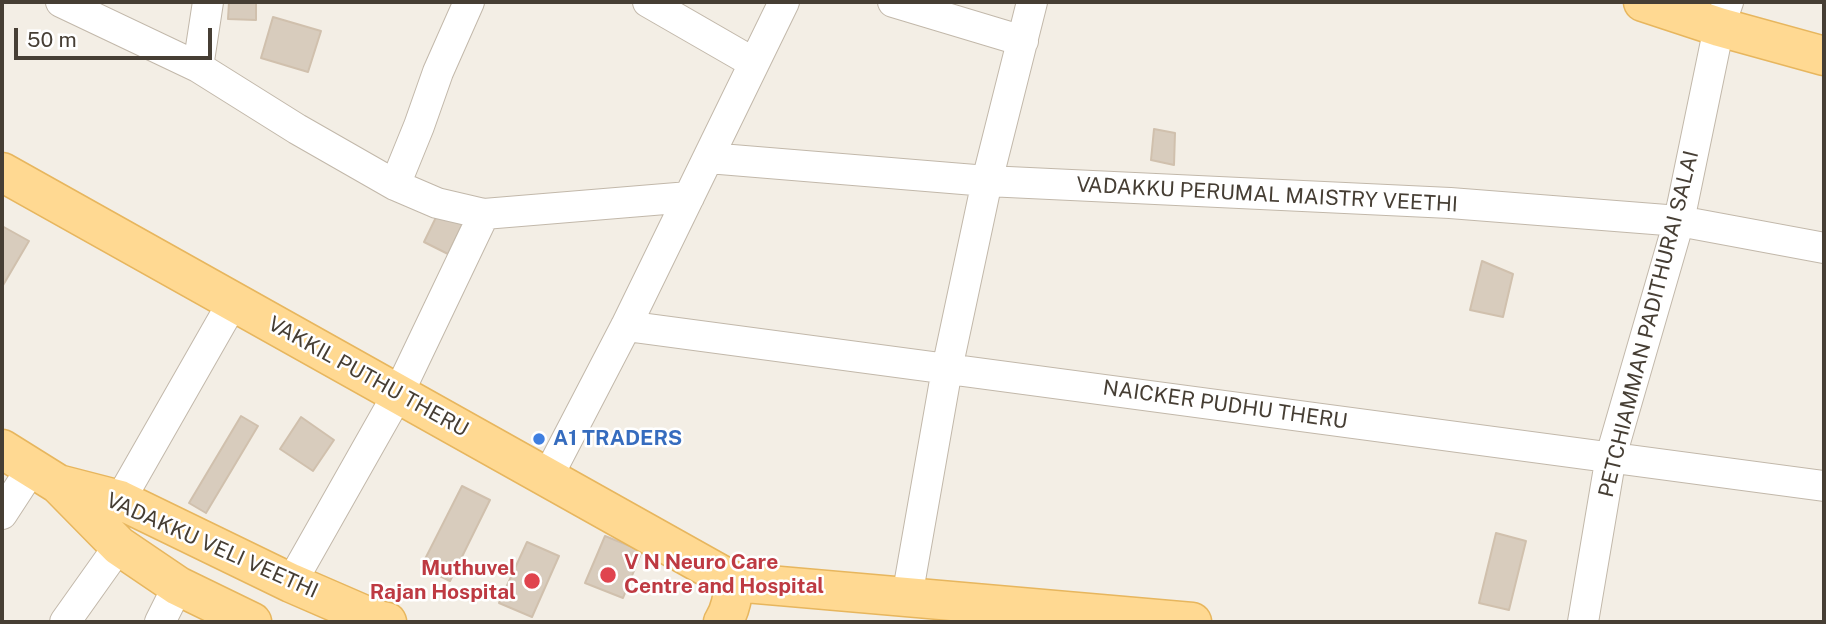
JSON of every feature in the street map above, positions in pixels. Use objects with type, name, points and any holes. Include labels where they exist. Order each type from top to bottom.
[{"type":"main road","points":[[1643,2],[1724,15],[1824,56]]},
{"type":"main road","name":"VAKKIL PUTHU THERU","points":[[2,172],[734,582]]},
{"type":"main road","points":[[31,467],[119,546],[178,586],[252,622]]},
{"type":"main road","name":"VADAKKU VELI VEETHI","points":[[31,467],[120,500],[291,583],[374,619],[387,622]]},
{"type":"main road","points":[[723,622],[733,598],[734,582],[1192,622]]},
{"type":"street","points":[[61,2],[198,67],[395,185],[437,203],[484,214],[689,197]]},
{"type":"street","points":[[198,67],[208,2]]},
{"type":"street","points":[[395,185],[438,72],[469,2]]},
{"type":"street","points":[[648,2],[754,63]]},
{"type":"street","points":[[547,478],[626,326],[784,2]]},
{"type":"street","points":[[893,2],[1023,41]]},
{"type":"street","points":[[907,597],[947,369],[987,181],[1032,2]]},
{"type":"street","name":"PETCHIAMMAN PADITHURAI SALAI","points":[[1583,622],[1611,456],[1679,221],[1724,15]]},
{"type":"street","name":"VADAKKU PERUMAL MAISTRY VEETHI","points":[[708,158],[987,181],[1450,203],[1679,221],[1824,248]]},
{"type":"street","points":[[291,583],[398,394],[484,214]]},
{"type":"street","points":[[120,500],[233,302]]},
{"type":"street","name":"NAICKER PUDHU THERU","points":[[626,326],[1824,486]]},
{"type":"street","points":[[2,514],[31,467]]},
{"type":"street","points":[[65,622],[119,546]]},
{"type":"street","points":[[160,622],[178,586]]},
{"type":"building","points":[[229,2],[256,2],[256,20],[228,19]]},
{"type":"building","points":[[273,17],[321,31],[308,72],[261,58]]},
{"type":"building","points":[[1154,129],[1175,133],[1174,165],[1151,160]]},
{"type":"building","points":[[440,209],[464,221],[448,254],[424,242]]},
{"type":"building","points":[[2,226],[29,241],[2,287]]},
{"type":"building","points":[[1482,261],[1513,274],[1503,317],[1470,310]]},
{"type":"building","points":[[241,416],[258,426],[206,513],[189,503]]},
{"type":"building","points":[[301,417],[334,440],[313,471],[280,449]]},
{"type":"building","points":[[462,486],[490,500],[450,581],[421,567]]},
{"type":"building","points":[[1496,533],[1526,541],[1509,610],[1479,603]]},
{"type":"building","points":[[605,536],[642,551],[623,598],[585,583]]},
{"type":"building","points":[[527,542],[559,556],[532,617],[499,603]]},
{"type":"place","name":"A1 TRADERS","points":[[539,439]]},
{"type":"place","name":"V N Neuro Care Centre and Hospital","points":[[608,575]]},
{"type":"place","name":"Muthuvel Rajan Hospital","points":[[532,581]]}]
